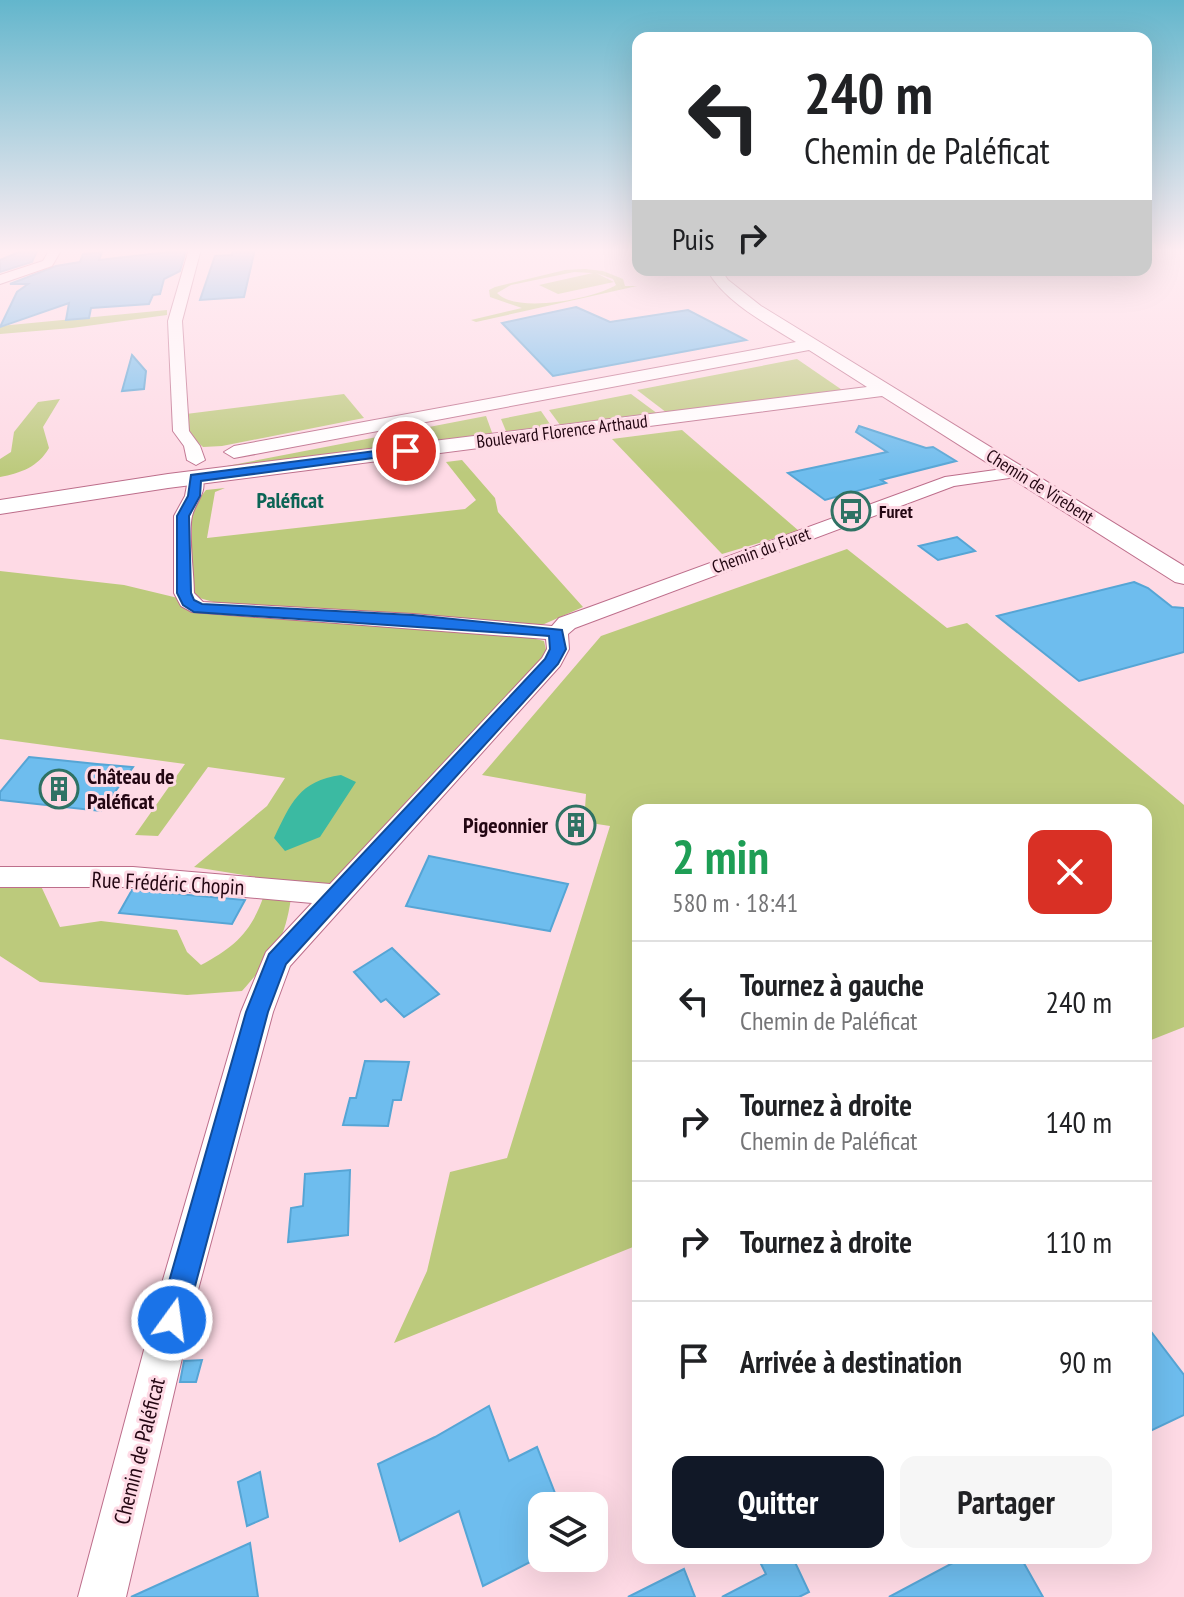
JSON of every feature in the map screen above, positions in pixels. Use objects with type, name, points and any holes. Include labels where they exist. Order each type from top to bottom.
[{"type":"street","points":[[175,324],[181,431],[192,446],[196,469],[194,496],[183,516],[184,593],[188,602],[199,608],[413,620],[557,633]]},
{"type":"street","name":"Chemin de Virebent","points":[[776,324],[1184,577]]},
{"type":"street","name":"Boulevard Florence Arthaud","points":[[0,507],[806,345]]},
{"type":"street","name":"Boulevard Florence Arthaud","points":[[0,491],[196,469],[536,439],[884,393]]},
{"type":"street","name":"Chemin du Furet","points":[[557,633],[567,623],[597,611],[951,481],[1017,472]]},
{"type":"street","name":"Chemin de Paléficat","points":[[102,1597],[179,1290],[257,1012],[277,960],[552,661],[558,649],[557,633]]},
{"type":"street","name":"Rue Frédéric Chopin","points":[[0,877],[133,877],[336,895]]},
{"type":"shaded area","points":[[26,324],[105,324],[0,334],[0,326]]},
{"type":"shaded area","points":[[797,359],[848,394],[671,416],[637,390]]},
{"type":"shaded area","points":[[344,394],[364,418],[222,446],[203,447],[186,432],[186,414]]},
{"type":"shaded area","points":[[631,394],[662,417],[563,429],[549,410]]},
{"type":"shaded area","points":[[60,399],[43,427],[49,448],[45,455],[28,468],[0,477],[0,459],[11,452],[14,432],[38,402]]},
{"type":"shaded area","points":[[541,411],[554,430],[508,436],[501,419]]},
{"type":"shaded area","points":[[486,416],[494,438],[228,471],[227,466]]},
{"type":"shaded area","points":[[682,430],[799,531],[722,554],[612,439]]},
{"type":"shaded area","points":[[462,460],[495,498],[498,512],[583,607],[542,625],[221,604],[192,596],[192,508],[206,490],[225,488],[215,492],[207,538],[465,509],[476,500],[446,462]]},
{"type":"shaded area","points":[[847,549],[947,628],[967,623],[1184,805],[1184,1027],[1152,1040],[1152,804],[632,804],[632,1247],[394,1343],[427,1271],[450,1172],[507,1158],[610,826],[584,822],[586,794],[482,775],[601,636]]},
{"type":"shaded area","points":[[0,571],[124,585],[178,598],[193,611],[507,632],[544,641],[547,654],[330,889],[194,867],[267,806],[285,778],[208,767],[158,836],[135,835],[185,764],[0,739]]},
{"type":"shaded area","points":[[341,775],[356,782],[320,837],[285,851],[274,838],[292,804],[315,782]]},
{"type":"shaded area","points":[[0,885],[41,886],[60,927],[101,921],[177,930],[187,952],[201,965],[240,938],[264,895],[291,898],[285,927],[275,949],[242,991],[187,995],[40,982],[0,956]]},
{"type":"building","points":[[503,324],[714,324],[746,340],[553,376]]},
{"type":"building","points":[[132,355],[146,371],[144,389],[122,391]]},
{"type":"building","points":[[859,426],[926,448],[933,447],[956,461],[881,480],[886,483],[825,500],[788,473],[887,452],[856,432]]},
{"type":"building","points":[[957,537],[975,551],[938,560],[919,546]]},
{"type":"building","points":[[1134,582],[1148,588],[1172,607],[1184,608],[1184,652],[1079,681],[997,616]]},
{"type":"building","name":"Château de Paléficat","points":[[29,757],[133,767],[101,811],[0,800],[0,792]]},
{"type":"building","points":[[429,856],[568,884],[550,931],[406,906]]},
{"type":"building","points":[[132,890],[245,900],[232,924],[119,913]]},
{"type":"building","points":[[392,948],[439,994],[404,1017],[386,999],[381,1002],[354,972]]},
{"type":"building","points":[[365,1061],[409,1062],[401,1100],[393,1100],[388,1126],[343,1125],[350,1098],[356,1098]]},
{"type":"building","points":[[350,1170],[348,1235],[288,1242],[291,1208],[303,1206],[305,1174]]},
{"type":"building","points":[[1152,1333],[1184,1375],[1184,1415],[1152,1430]]},
{"type":"building","points":[[202,1360],[196,1382],[180,1382],[184,1361]]},
{"type":"building","points":[[489,1406],[509,1461],[537,1447],[555,1492],[528,1492],[528,1563],[483,1586],[459,1511],[400,1541],[378,1464],[435,1437]]},
{"type":"building","points":[[260,1472],[268,1517],[247,1526],[238,1482]]},
{"type":"building","points":[[250,1543],[258,1597],[131,1597]]},
{"type":"building","points":[[761,1564],[796,1564],[809,1592],[799,1597],[722,1597],[766,1574]]},
{"type":"building","points":[[951,1564],[1024,1564],[1043,1597],[889,1597]]},
{"type":"building","points":[[684,1569],[695,1597],[628,1597]]},
{"type":"place","name":"Furet","points":[[851,511]]},
{"type":"place","name":"Château de Paléficat","points":[[59,789]]},
{"type":"place","name":"Pigeonnier","points":[[576,825]]},
{"type":"district","name":"Paléficat","points":[[290,500]]},
{"type":"route","points":[[172,1320],[257,1012],[277,960],[552,661],[558,649],[557,633],[536,630],[199,608],[188,602],[184,593],[185,508],[194,496],[195,478],[406,451]]}]
